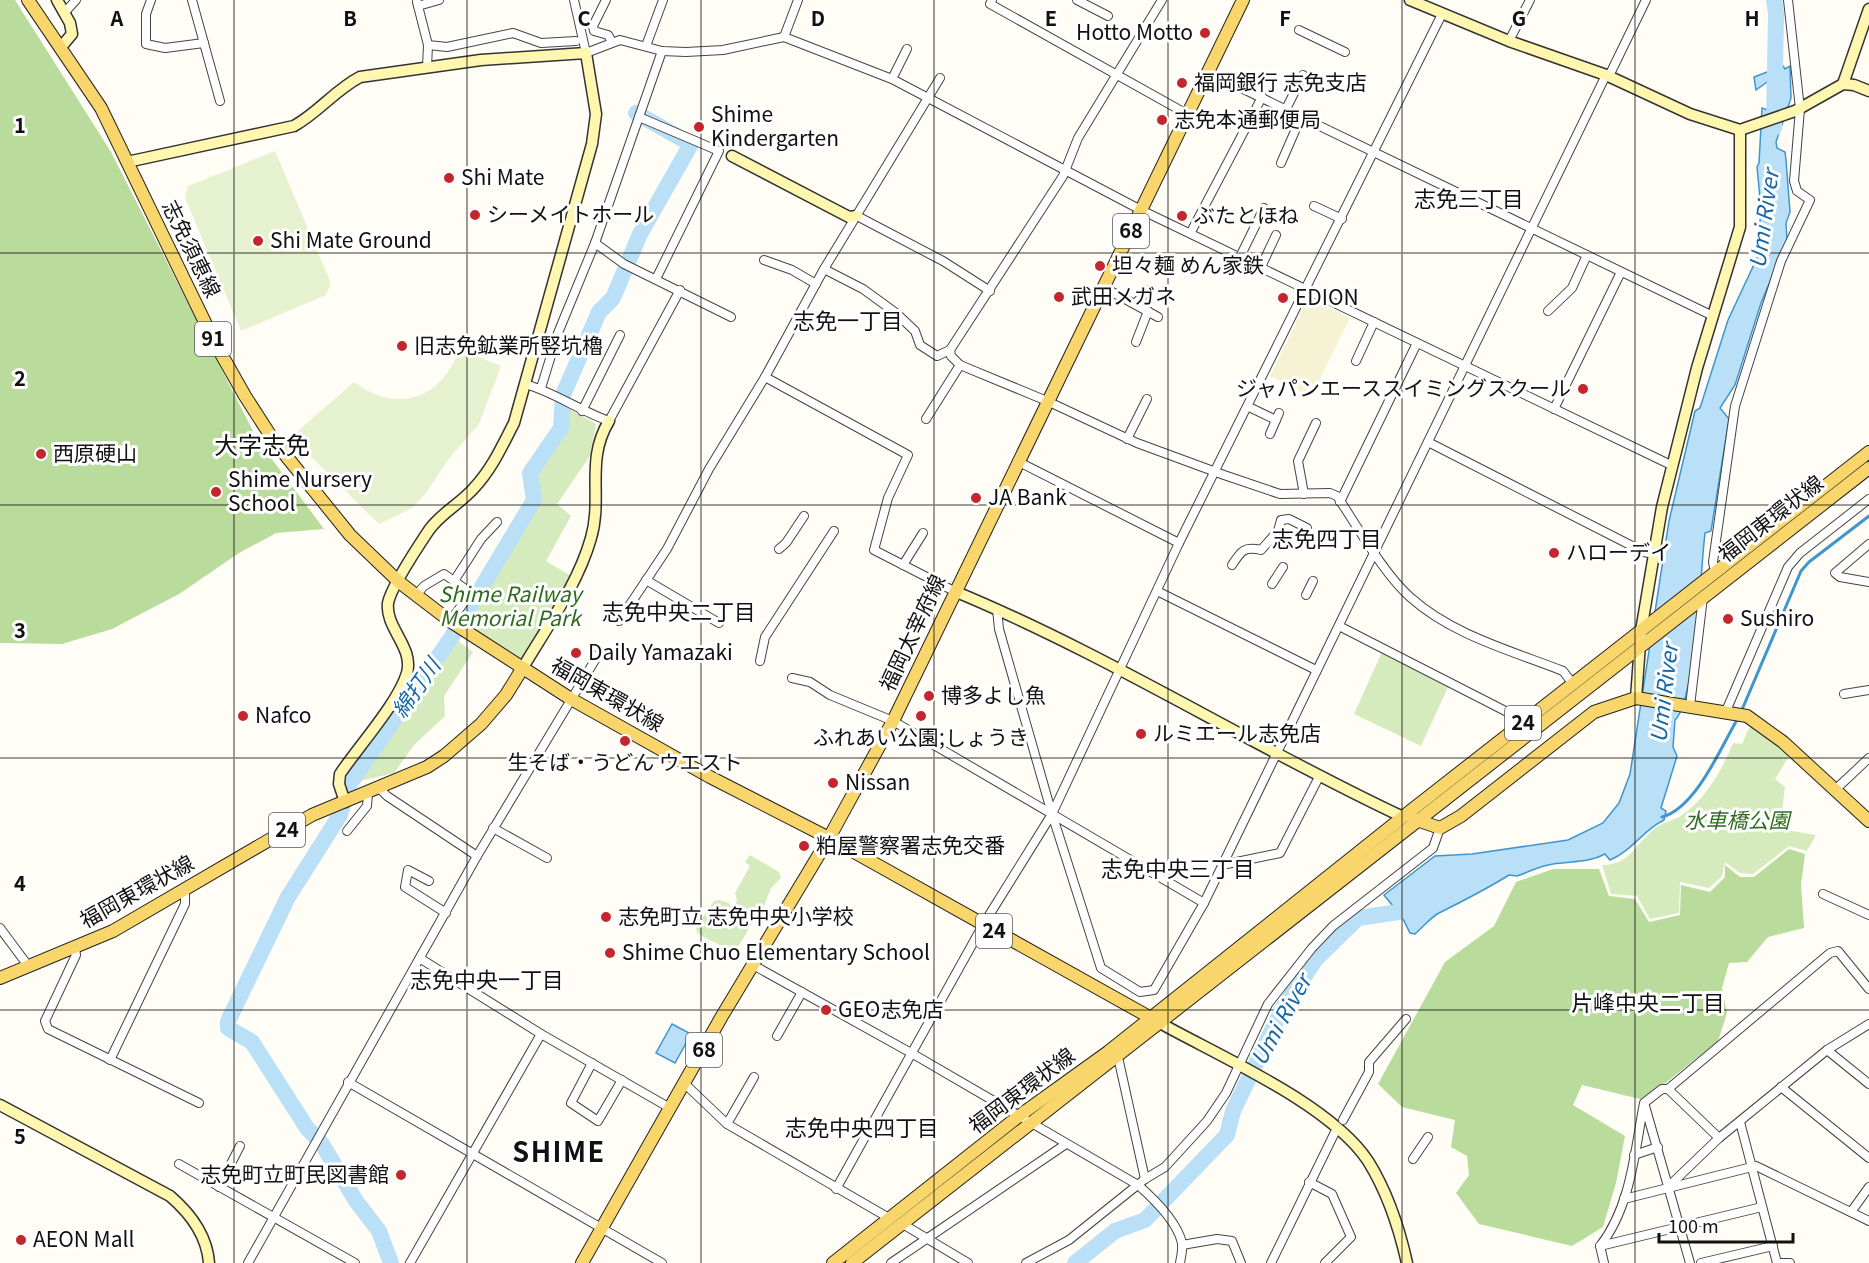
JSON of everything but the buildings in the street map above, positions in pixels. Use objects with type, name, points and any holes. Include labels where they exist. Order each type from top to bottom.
[{"type":"main road","name":"志免須恵線","points":[[28,0],[62,46],[101,108],[215,343],[274,441],[350,535],[399,582],[450,621],[522,669]]},
{"type":"main road","name":"福岡太宰府線","points":[[582,1263],[601,1226],[829,838],[893,721],[1242,0]]},
{"type":"main road","name":"福岡東環状線","points":[[1701,593],[1714,572],[1869,452]]},
{"type":"main road","name":"福岡東環状線","points":[[1701,593],[1869,468]]},
{"type":"main road","name":"24","points":[[1642,637],[1701,593]]},
{"type":"main road","name":"24","points":[[1642,637],[1701,593]]},
{"type":"main road","name":"福岡東環状線","points":[[833,1263],[889,1218],[1024,1119],[1118,1057],[1155,1020],[1402,817],[1573,684],[1642,637]]},
{"type":"main road","name":"福岡東環状線","points":[[852,1263],[1100,1058],[1155,1020],[1418,820],[1642,637]]},
{"type":"main road","name":"福岡東環状線","points":[[0,978],[113,932],[312,815],[380,789],[427,767],[457,746],[506,695],[522,669],[710,777],[829,838],[1155,1020]]},
{"type":"main road","name":"24","points":[[1440,828],[1461,816],[1594,712],[1639,698],[1747,716],[1765,727],[1869,821]]},
{"type":"main road","points":[[1402,817],[1440,828]]},
{"type":"street","points":[[57,0],[65,12],[72,34],[62,46]]},
{"type":"street","points":[[65,12],[76,0]]},
{"type":"street","points":[[151,0],[146,15],[146,44],[165,48],[204,44]]},
{"type":"street","points":[[192,0],[220,101]]},
{"type":"street","points":[[428,67],[428,45],[418,4],[439,0]]},
{"type":"street","points":[[345,802],[339,784],[340,774],[382,717],[407,673],[406,654],[389,614],[388,602],[417,548],[437,520],[474,489],[496,459],[514,423],[592,144],[596,114],[574,0]]},
{"type":"street","points":[[606,0],[593,26],[594,31],[608,35],[612,42]]},
{"type":"street","points":[[646,45],[663,0]]},
{"type":"street","points":[[784,38],[798,0]]},
{"type":"street","points":[[992,0],[990,4],[1187,114]]},
{"type":"street","points":[[1077,0],[1087,2],[1108,16]]},
{"type":"street","points":[[824,269],[863,290],[896,313],[915,331],[920,345],[937,356],[951,350],[1066,169],[1078,138],[1162,0]]},
{"type":"street","points":[[1410,0],[1509,41],[1608,76],[1690,114],[1743,130],[1797,110],[1843,84],[1854,85],[1869,91]]},
{"type":"street","points":[[1509,41],[1530,0]]},
{"type":"street","points":[[997,609],[999,628],[1052,814],[1101,968],[1140,992],[1154,990],[1204,903],[1532,228],[1646,0]]},
{"type":"street","points":[[1714,572],[1713,562],[1735,406],[1781,261],[1810,200],[1797,190],[1794,180],[1797,110],[1788,0]]},
{"type":"street","points":[[1843,84],[1869,9]]},
{"type":"street","points":[[836,1189],[983,925],[1052,814],[1179,543],[1217,472],[1442,14]]},
{"type":"street","points":[[428,45],[447,47],[513,30],[541,43],[576,41]]},
{"type":"street","points":[[1299,30],[1345,52]]},
{"type":"street","points":[[127,162],[294,126],[316,112],[343,86],[360,77],[481,60],[586,53],[620,40],[662,51],[723,50],[784,38],[892,80],[978,127],[1066,169],[1141,210],[1191,232],[1671,465]]},
{"type":"street","points":[[892,80],[907,49]]},
{"type":"street","points":[[541,388],[558,333],[595,243],[662,51]]},
{"type":"street","points":[[1208,72],[1713,316]]},
{"type":"street","points":[[1286,109],[1303,75]]},
{"type":"street","points":[[619,621],[668,549],[709,469],[765,377],[824,269],[940,78]]},
{"type":"street","points":[[1191,232],[1262,97]]},
{"type":"street","points":[[639,117],[719,151],[656,279]]},
{"type":"street","points":[[1281,163],[1301,117]]},
{"type":"street","points":[[1639,698],[1642,637],[1654,554],[1671,465],[1740,227],[1743,130]]},
{"type":"street","points":[[732,156],[849,218],[857,216],[944,261],[990,291]]},
{"type":"street","points":[[1314,206],[1342,219]]},
{"type":"street","points":[[1240,257],[1264,208]]},
{"type":"street","points":[[1261,267],[1276,235]]},
{"type":"street","points":[[595,243],[624,264],[731,317]]},
{"type":"street","points":[[1548,311],[1572,288],[1587,255]]},
{"type":"street","points":[[764,260],[792,270],[816,284]]},
{"type":"street","points":[[1554,409],[1621,272]]},
{"type":"street","points":[[1103,287],[1158,317]]},
{"type":"street","points":[[522,669],[583,562],[595,521],[594,467],[598,441],[680,290]]},
{"type":"street","points":[[1136,304],[1148,290]]},
{"type":"street","points":[[1136,342],[1148,311]]},
{"type":"street","points":[[1356,361],[1374,322]]},
{"type":"street","points":[[582,411],[620,335]]},
{"type":"street","points":[[1340,502],[1417,343]]},
{"type":"street","points":[[951,350],[951,356],[960,365],[1047,401],[1127,439],[1280,494],[1330,493],[1340,502],[1408,596],[1450,626],[1563,671],[1573,684]]},
{"type":"street","points":[[926,419],[960,365]]},
{"type":"street","points":[[765,377],[908,455],[888,498],[874,550],[1120,670],[1402,817]]},
{"type":"street","points":[[525,384],[541,388],[582,411],[609,421]]},
{"type":"street","points":[[1127,439],[1147,399]]},
{"type":"street","points":[[1249,407],[1277,417],[1270,434]]},
{"type":"street","points":[[1304,494],[1298,461],[1316,423]]},
{"type":"street","points":[[1428,442],[1644,552],[1654,554]]},
{"type":"street","points":[[1017,461],[1179,543]]},
{"type":"street","points":[[1728,712],[1788,567],[1800,553],[1869,499]]},
{"type":"street","points":[[779,549],[786,543],[804,516]]},
{"type":"street","points":[[1232,565],[1242,550],[1248,548],[1261,550],[1278,531],[1281,520],[1289,519],[1307,528]]},
{"type":"street","points":[[454,581],[481,539],[497,522]]},
{"type":"street","points":[[760,661],[765,637],[834,531]]},
{"type":"street","points":[[903,565],[923,533]]},
{"type":"street","points":[[1869,544],[1835,573],[1840,577],[1869,582]]},
{"type":"street","points":[[1272,584],[1283,567]]},
{"type":"street","points":[[416,595],[424,586],[444,574],[467,590],[468,597],[450,621]]},
{"type":"street","points":[[646,580],[719,622]]},
{"type":"street","points":[[1306,595],[1313,581]]},
{"type":"street","points":[[1157,591],[1316,670]]},
{"type":"street","points":[[1687,706],[1701,593]]},
{"type":"street","points":[[1339,626],[1519,718],[1523,723]]},
{"type":"street","points":[[248,1263],[493,828],[598,655]]},
{"type":"street","points":[[792,678],[810,682],[830,695],[893,721],[1204,903]]},
{"type":"street","points":[[1844,694],[1869,690]]},
{"type":"street","points":[[1836,789],[1869,758]]},
{"type":"street","points":[[1222,865],[1280,853],[1320,775]]},
{"type":"street","points":[[380,789],[477,856]]},
{"type":"street","points":[[347,831],[367,806],[368,793]]},
{"type":"street","points":[[493,828],[548,858]]},
{"type":"street","points":[[1026,1263],[1069,1240],[1140,1187],[1145,1179],[1165,1167],[1207,1121],[1227,1093],[1237,1066],[1268,1004],[1312,948],[1333,926],[1433,848],[1440,828]]},
{"type":"street","points":[[429,881],[408,870],[405,887],[446,913]]},
{"type":"street","points":[[110,1060],[185,904],[185,890]]},
{"type":"street","points":[[1822,894],[1869,915]]},
{"type":"street","points":[[0,928],[25,958],[29,967]]},
{"type":"street","points":[[75,948],[76,956],[45,1025],[48,1029],[199,1103]]},
{"type":"street","points":[[1600,1246],[1607,1237],[1624,1199],[1644,1103],[1662,1089],[1668,1089],[1830,953],[1838,951],[1869,989]]},
{"type":"street","points":[[421,959],[541,1034],[670,1108]]},
{"type":"street","points":[[753,965],[913,1054],[1140,1187],[1166,1214],[1182,1245],[1180,1263]]},
{"type":"street","points":[[777,1036],[802,992]]},
{"type":"street","points":[[1271,1263],[1309,1182],[1370,1072],[1369,1062],[1406,1019]]},
{"type":"street","points":[[1155,1020],[1340,1124],[1366,1159],[1382,1186],[1400,1232],[1407,1263]]},
{"type":"street","points":[[1669,1186],[1719,1138],[1827,1050],[1869,1024]]},
{"type":"street","points":[[410,1263],[541,1034]]},
{"type":"street","points":[[1827,1050],[1869,1084]]},
{"type":"street","points":[[1118,1057],[1145,1179]]},
{"type":"street","points":[[592,1064],[571,1103],[598,1121],[622,1080]]},
{"type":"street","points":[[727,1124],[754,1077]]},
{"type":"street","points":[[348,1082],[601,1226],[659,1262]]},
{"type":"street","points":[[685,1084],[727,1124],[889,1218]]},
{"type":"street","points":[[1781,1088],[1869,1158]]},
{"type":"street","points":[[1668,1089],[1719,1138]]},
{"type":"street","points":[[1644,1103],[1690,1263]]},
{"type":"street","points":[[0,1105],[170,1196],[185,1209],[207,1241],[209,1263]]},
{"type":"street","points":[[1740,1122],[1778,1263],[1790,1263]]},
{"type":"street","points":[[1413,1160],[1428,1137]]},
{"type":"street","points":[[891,1263],[1066,1144]]},
{"type":"street","points":[[219,1187],[240,1146]]},
{"type":"street","points":[[1634,1155],[1658,1147]]},
{"type":"street","points":[[179,1164],[354,1263]]},
{"type":"street","points":[[1624,1199],[1756,1166],[1869,1221]]},
{"type":"street","points":[[1309,1182],[1332,1194],[1351,1237],[1325,1263]]},
{"type":"street","points":[[1851,1212],[1869,1187]]},
{"type":"street","points":[[1600,1246],[1762,1207]]},
{"type":"street","points":[[901,1223],[968,1263]]},
{"type":"street","points":[[1182,1245],[1217,1239],[1232,1241],[1241,1263]]},
{"type":"street","points":[[1600,1246],[1604,1263]]},
{"type":"street","points":[[1701,1263],[1773,1246]]},
{"type":"shaded area","points":[[1309,297],[1350,318],[1311,397],[1270,376]]},
{"type":"green space","points":[[0,0],[15,0],[111,152],[257,439],[324,529],[276,533],[239,553],[179,594],[112,629],[62,644],[0,643]]},
{"type":"green space","name":"Shi Mate Ground","points":[[275,151],[331,283],[326,295],[241,331],[185,198],[188,186]]},
{"type":"green space","points":[[459,349],[501,366],[479,424],[447,461],[426,493],[412,508],[379,524],[291,437],[354,382],[386,398],[416,397],[441,380]]},
{"type":"green space","name":"Shime Railway Memorial Park","points":[[563,405],[596,424],[590,456],[557,504],[571,516],[546,561],[571,576],[522,659],[457,618],[538,499],[532,473],[564,424]]},
{"type":"green space","name":"Shime Railway Memorial Park","points":[[450,635],[473,652],[444,696],[445,716],[414,745],[394,773],[351,783]]},
{"type":"green space","points":[[1382,652],[1449,685],[1421,746],[1354,714]]},
{"type":"green space","name":"水車橋公園","points":[[1750,726],[1765,733],[1791,753],[1775,779],[1785,787],[1780,829],[1816,835],[1807,851],[1789,846],[1753,874],[1740,873],[1725,862],[1722,876],[1709,888],[1680,882],[1679,913],[1650,919],[1637,896],[1611,894],[1602,865],[1612,864],[1627,857],[1650,832],[1679,817],[1697,802],[1718,774],[1733,743],[1742,744]]},
{"type":"green space","points":[[1789,849],[1805,854],[1801,884],[1804,928],[1768,937],[1747,962],[1729,963],[1722,988],[1727,1013],[1718,1041],[1644,1100],[1582,1085],[1573,1105],[1625,1136],[1616,1183],[1603,1227],[1572,1246],[1479,1224],[1456,1193],[1469,1175],[1467,1156],[1451,1147],[1455,1120],[1402,1107],[1378,1084],[1445,962],[1494,926],[1516,882],[1553,869],[1599,869],[1609,896],[1635,899],[1649,922],[1680,915],[1681,885],[1710,892],[1725,877],[1725,865],[1740,877],[1754,877]]},
{"type":"green space","points":[[750,855],[779,872],[781,878],[771,888],[762,911],[750,919],[743,916],[735,905],[737,900],[735,893],[750,866],[745,862]]},
{"type":"green space","points":[[714,901],[729,903],[749,928],[739,945],[732,949],[703,937],[697,932],[696,928]]},
{"type":"water","points":[[1783,66],[1785,69],[1790,66],[1791,98],[1776,142],[1777,148],[1785,152],[1786,160],[1790,212],[1786,223],[1787,241],[1761,303],[1735,385],[1720,408],[1729,419],[1711,531],[1705,533],[1692,662],[1688,688],[1682,708],[1675,720],[1673,747],[1677,756],[1661,808],[1666,811],[1664,820],[1610,860],[1605,854],[1586,860],[1548,865],[1517,876],[1509,875],[1436,915],[1415,934],[1410,933],[1402,917],[1384,895],[1435,856],[1472,854],[1568,840],[1603,823],[1619,803],[1630,774],[1669,521],[1695,411],[1700,408],[1728,320],[1757,258],[1761,209],[1757,167],[1762,108],[1771,111],[1776,106],[1776,86],[1770,80],[1756,90],[1754,77]]},
{"type":"water","points":[[672,1024],[691,1034],[675,1063],[656,1053]]},
{"type":"waterway","name":"Umi River","points":[[1774,0],[1776,13],[1774,128]]},
{"type":"waterway","name":"綿打川","points":[[391,1263],[379,1231],[356,1201],[322,1144],[307,1128],[252,1042],[228,1028],[228,1021],[288,897],[340,815],[349,785],[451,638],[534,500],[530,473],[561,428],[563,395],[599,312],[613,298],[640,234],[691,144],[636,113]]},
{"type":"waterway","points":[[1741,712],[1801,571],[1809,562],[1869,516]]},
{"type":"waterway","points":[[1662,817],[1686,802],[1697,789],[1738,718]]},
{"type":"waterway","name":"Umi River","points":[[1075,1263],[1115,1231],[1145,1220],[1227,1135],[1233,1111],[1283,1008],[1316,959],[1358,918],[1399,912],[1416,903]]},
{"type":"place","name":"Hotto Motto","points":[[1205,33]]},
{"type":"place","name":"福岡銀行 志免支店","points":[[1182,83]]},
{"type":"place","name":"志免本通郵便局","points":[[1162,120]]},
{"type":"place","name":"Shime Kindergarten","points":[[699,127]]},
{"type":"place","name":"Shi Mate","points":[[449,178]]},
{"type":"place","name":"シーメイトホール","points":[[475,215]]},
{"type":"place","name":"ぶたとほね","points":[[1182,216]]},
{"type":"place","name":"Shi Mate Ground","points":[[258,241]]},
{"type":"place","name":"坦々麺 めん家鉄","points":[[1100,266]]},
{"type":"place","name":"武田メガネ","points":[[1059,297]]},
{"type":"place","name":"EDION","points":[[1283,298]]},
{"type":"place","name":"旧志免鉱業所竪坑櫓","points":[[402,346]]},
{"type":"place","name":"ジャパンエーススイミングスクール","points":[[1583,389]]},
{"type":"place","name":"西原硬山","points":[[41,454]]},
{"type":"place","name":"Shime Nursery School","points":[[216,492]]},
{"type":"place","name":"JA Bank","points":[[976,498]]},
{"type":"place","name":"ハローデイ","points":[[1554,553]]},
{"type":"place","name":"Sushiro","points":[[1728,619]]},
{"type":"place","name":"Daily Yamazaki","points":[[576,653]]},
{"type":"place","name":"博多よし魚","points":[[929,696]]},
{"type":"place","name":"Nafco","points":[[243,716]]},
{"type":"place","name":"ふれあい公園;しょうき","points":[[921,716]]},
{"type":"place","name":"ルミエール志免店","points":[[1141,734]]},
{"type":"place","name":"生そば・うどん ウエスト","points":[[625,741]]},
{"type":"place","name":"Nissan","points":[[833,783]]},
{"type":"place","name":"粕屋警察署志免交番","points":[[804,846]]},
{"type":"place","name":"志免町立 志免中央小学校","points":[[606,917]]},
{"type":"place","name":"Shime Chuo Elementary School","points":[[610,953]]},
{"type":"place","name":"GEO志免店","points":[[826,1010]]},
{"type":"place","name":"志免町立町民図書館","points":[[401,1175]]},
{"type":"place","name":"AEON Mall","points":[[21,1240]]},
{"type":"district","name":"志免三丁目","points":[[1469,199]]},
{"type":"district","name":"志免一丁目","points":[[848,321]]},
{"type":"district","name":"大字志免","points":[[262,446]]},
{"type":"district","name":"志免四丁目","points":[[1327,539]]},
{"type":"district","name":"志免中央二丁目","points":[[679,612]]},
{"type":"district","name":"志免中央三丁目","points":[[1178,869]]},
{"type":"district","name":"志免中央一丁目","points":[[487,980]]},
{"type":"district","name":"片峰中央二丁目","points":[[1648,1003]]},
{"type":"district","name":"志免中央四丁目","points":[[862,1128]]},
{"type":"district","name":"SHIME","points":[[559,1153]]}]
